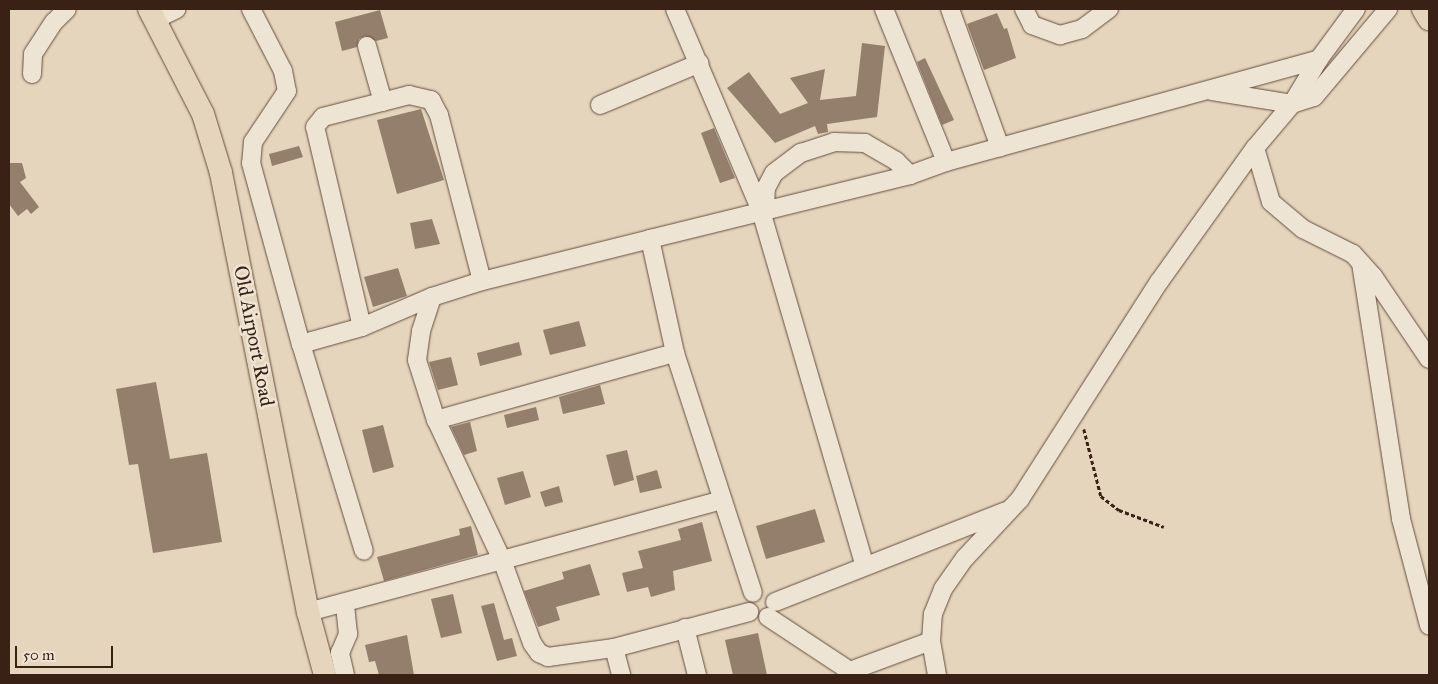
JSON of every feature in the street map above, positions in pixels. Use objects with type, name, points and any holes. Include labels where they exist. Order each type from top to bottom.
[{"type":"main road","points":[[1424,9],[1429,19]]},
{"type":"main road","name":"Old Airport Road","points":[[151,14],[203,114],[221,172],[308,612],[327,675]]},
{"type":"street","points":[[32,74],[34,54],[54,22],[67,9]]},
{"type":"street","points":[[151,14],[177,9]]},
{"type":"street","points":[[251,9],[283,71],[287,91],[253,142],[251,163],[301,344],[364,551]]},
{"type":"street","points":[[675,9],[763,211],[865,566]]},
{"type":"street","points":[[884,9],[946,162]]},
{"type":"street","points":[[950,9],[1000,147]]},
{"type":"street","points":[[1024,9],[1032,25],[1060,35],[1082,29],[1109,9]]},
{"type":"street","points":[[936,675],[931,641],[934,614],[944,589],[965,558],[1011,508],[1079,408],[1159,282],[1255,148],[1292,104],[1319,59],[1356,9]]},
{"type":"street","points":[[1206,90],[1292,104],[1314,96],[1388,9]]},
{"type":"street","points":[[367,46],[383,102]]},
{"type":"street","points":[[301,344],[362,328],[432,297],[482,280],[910,175],[946,162],[1319,59]]},
{"type":"street","points":[[600,105],[700,63]]},
{"type":"street","points":[[362,328],[315,127],[323,117],[409,96],[431,100],[439,115],[482,280]]},
{"type":"street","points":[[763,211],[766,188],[774,173],[801,153],[834,142],[865,143],[896,161],[910,175]]},
{"type":"street","points":[[1255,148],[1271,202],[1303,229],[1353,254],[1429,359]]},
{"type":"street","points":[[650,239],[675,353],[753,593]]},
{"type":"street","points":[[1361,263],[1401,519],[1429,625]]},
{"type":"street","points":[[432,297],[421,331],[417,360],[436,420],[502,560],[532,643],[539,652],[548,656],[614,648],[749,612]]},
{"type":"street","points":[[436,420],[675,353]]},
{"type":"street","points":[[308,612],[722,500]]},
{"type":"street","points":[[931,641],[854,673],[771,609],[766,591],[753,593],[747,601],[749,612],[758,618],[771,609],[865,566],[1011,508]]},
{"type":"street","points":[[327,675],[340,653],[348,634],[346,603]]},
{"type":"street","points":[[685,628],[697,675]]},
{"type":"street","points":[[614,648],[622,675]]},
{"type":"path","points":[[1079,408],[1101,496],[1119,510],[1164,527]]},
{"type":"building","points":[[380,10],[388,38],[376,41],[365,36],[359,39],[357,47],[342,51],[335,22]]},
{"type":"building","points":[[997,13],[1004,29],[1007,28],[1016,58],[984,70],[967,24]]},
{"type":"building","points":[[862,43],[885,46],[877,117],[827,124],[828,132],[818,134],[815,126],[775,143],[727,88],[749,72],[780,114],[808,103],[790,78],[825,69],[820,100],[856,96]]},
{"type":"building","points":[[925,58],[954,120],[942,125],[917,62]]},
{"type":"building","points":[[421,109],[444,180],[397,194],[377,120]]},
{"type":"building","points":[[714,128],[735,178],[720,183],[701,133]]},
{"type":"building","points":[[299,146],[303,157],[272,166],[269,154]]},
{"type":"building","points":[[9,163],[22,163],[26,178],[20,182],[39,207],[31,214],[27,209],[18,216],[9,204]]},
{"type":"building","points":[[432,219],[440,244],[415,249],[410,223]]},
{"type":"building","points":[[398,268],[407,296],[373,307],[364,277]]},
{"type":"building","points":[[579,321],[586,346],[550,355],[543,330]]},
{"type":"building","points":[[519,342],[522,355],[480,366],[477,353]]},
{"type":"building","points":[[451,357],[458,385],[438,390],[429,362]]},
{"type":"building","points":[[156,382],[170,459],[207,453],[222,542],[153,553],[138,464],[129,465],[116,389]]},
{"type":"building","points":[[600,385],[605,404],[563,414],[559,397]]},
{"type":"building","points":[[536,407],[539,420],[507,428],[504,415]]},
{"type":"building","points":[[470,422],[477,451],[464,455],[451,427]]},
{"type":"building","points":[[383,425],[394,467],[373,473],[362,430]]},
{"type":"building","points":[[627,450],[634,480],[614,486],[606,455]]},
{"type":"building","points":[[657,470],[662,488],[640,493],[636,476]]},
{"type":"building","points":[[523,471],[531,497],[505,505],[497,478]]},
{"type":"building","points":[[559,486],[563,502],[545,507],[540,492]]},
{"type":"building","points":[[815,509],[825,542],[766,559],[756,526]]},
{"type":"building","points":[[702,522],[712,561],[673,571],[675,590],[651,597],[648,587],[627,592],[622,573],[643,568],[638,551],[681,540],[678,529]]},
{"type":"building","points":[[471,526],[478,555],[384,581],[377,557],[460,535],[459,529]]},
{"type":"building","points":[[590,564],[600,595],[556,607],[560,620],[538,627],[524,591],[564,579],[562,572]]},
{"type":"building","points":[[453,594],[462,633],[441,638],[431,599]]},
{"type":"building","points":[[494,603],[504,640],[512,638],[517,656],[497,661],[481,606]]},
{"type":"building","points":[[758,633],[767,675],[733,675],[725,640]]},
{"type":"building","points":[[407,635],[414,675],[379,675],[375,661],[369,662],[365,645]]}]
